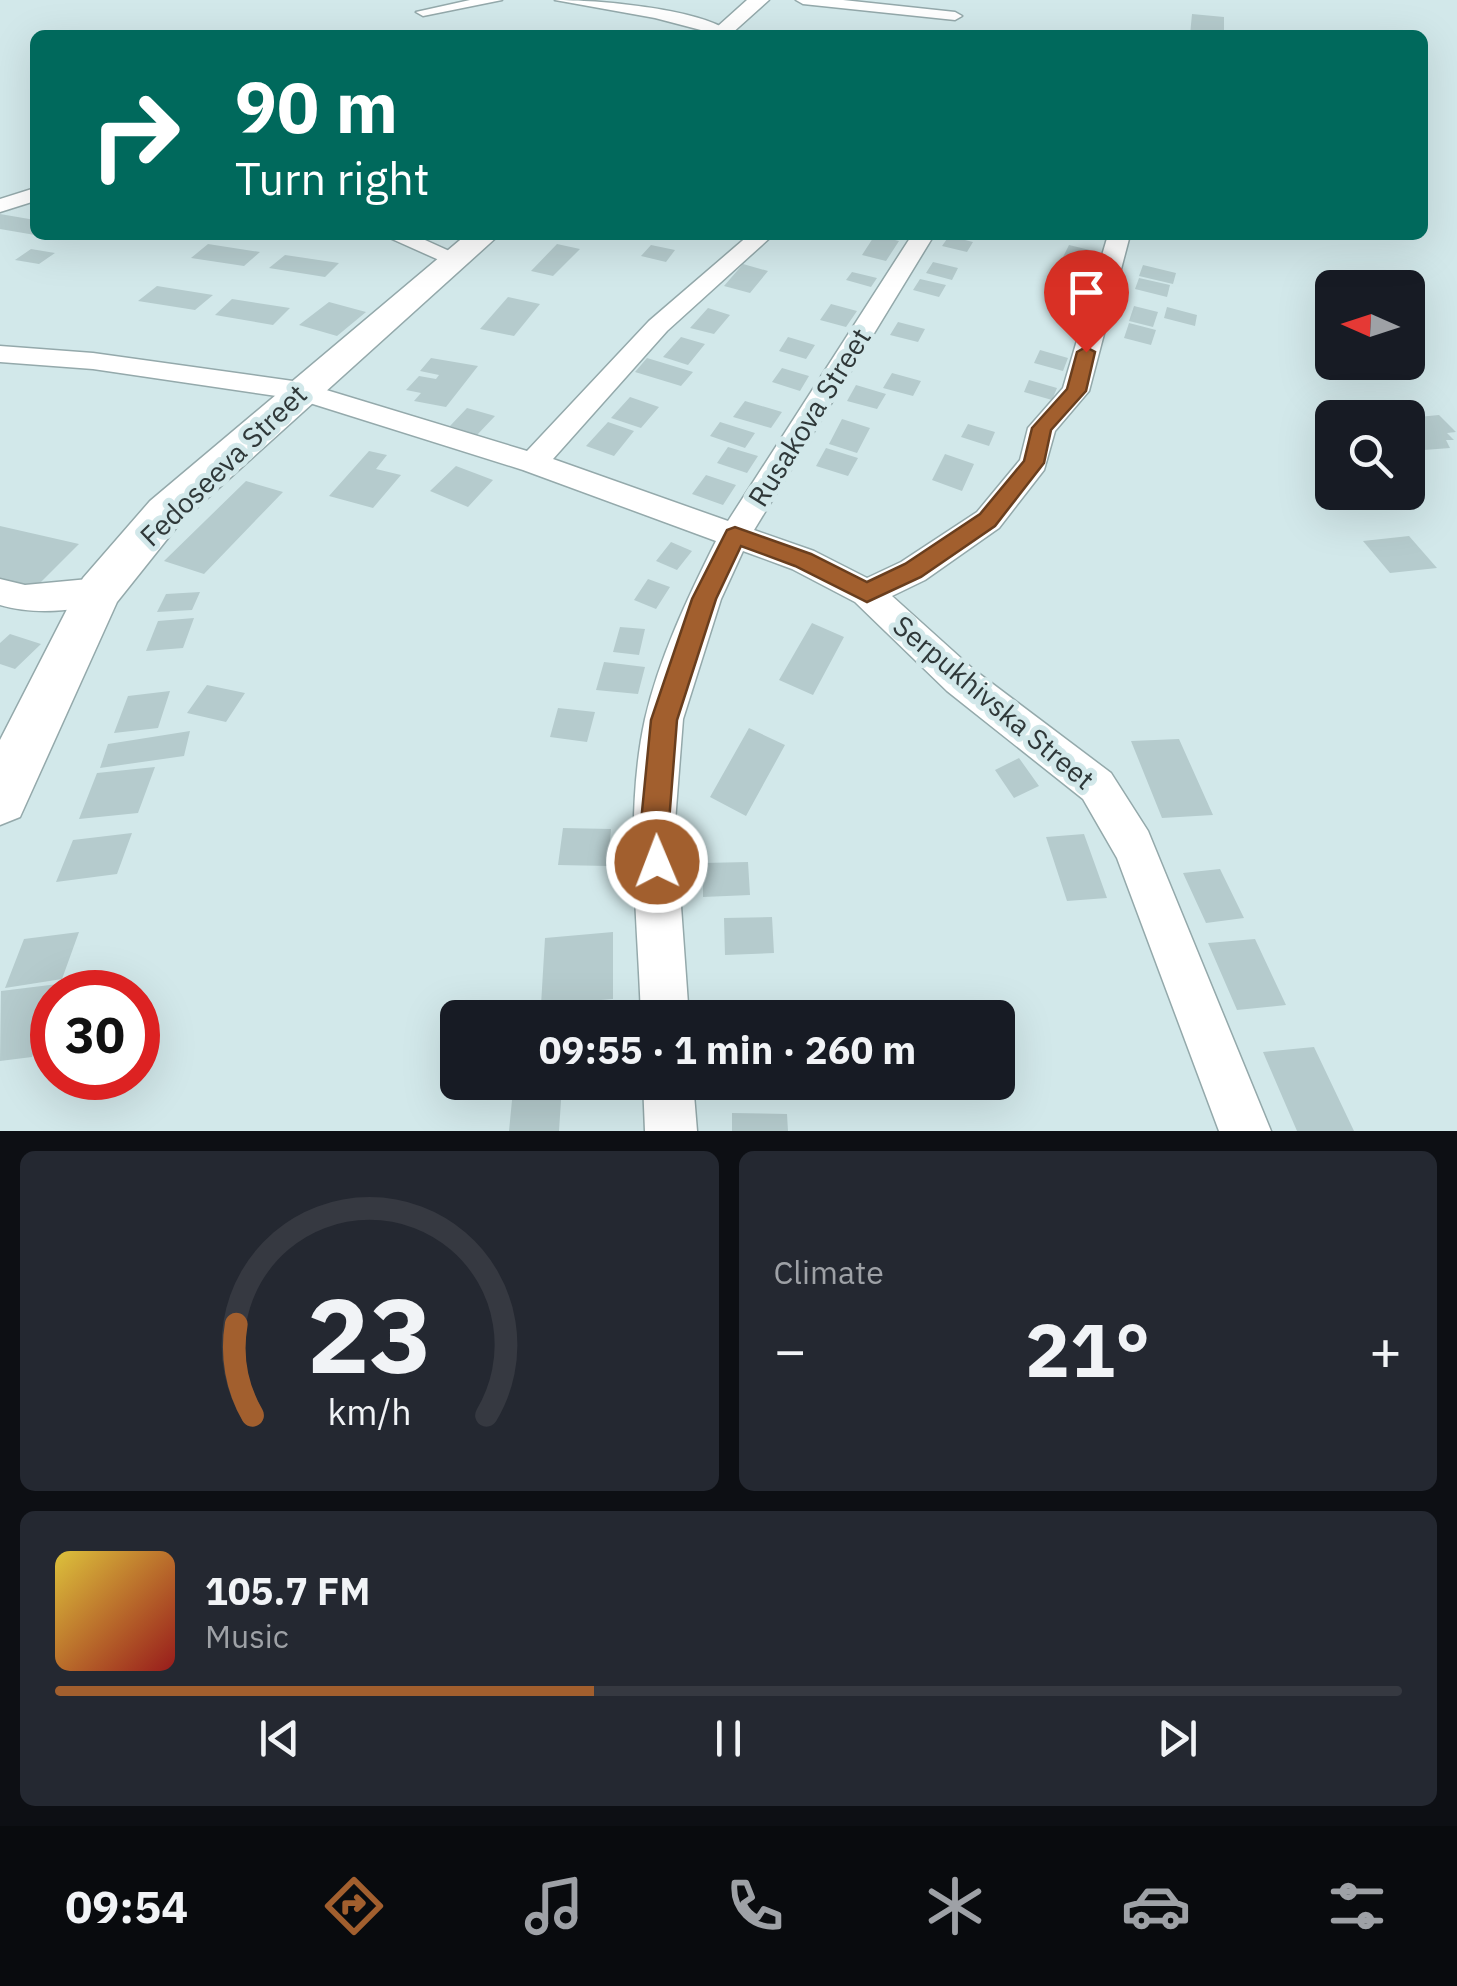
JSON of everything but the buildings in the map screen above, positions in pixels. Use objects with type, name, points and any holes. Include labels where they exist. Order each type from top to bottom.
[{"type":"main road","points":[[724,30],[759,0]]},
{"type":"main road","name":"Fedoseeva Street","points":[[0,798],[99,591],[165,512],[470,247]]},
{"type":"street","points":[[423,12],[495,0]]},
{"type":"street","points":[[562,0],[656,14],[710,30]]},
{"type":"street","points":[[803,0],[955,16]]},
{"type":"street","points":[[0,206],[30,196]]},
{"type":"street","points":[[426,240],[470,247]]},
{"type":"street","points":[[533,463],[658,326],[756,240]]},
{"type":"street","name":"Rusakova Street","points":[[664,1000],[655,822],[664,720],[704,599],[735,536],[921,240]]},
{"type":"street","name":"Serpukhivska Street","points":[[1118,240],[1076,391],[1042,428],[1034,463],[988,520],[913,571],[867,593],[960,680],[1097,786],[1133,846],[1245,1131]]},
{"type":"street","points":[[0,354],[93,362],[300,391],[533,463],[803,560],[867,593]]},
{"type":"street","points":[[0,592],[24,599],[99,591]]},
{"type":"street","points":[[669,1100],[671,1131]]},
{"type":"route","points":[[657,862],[655,822],[664,720],[704,599],[735,536],[803,560],[867,593],[913,571],[988,520],[1034,463],[1042,428],[1076,391],[1086,352]]}]
